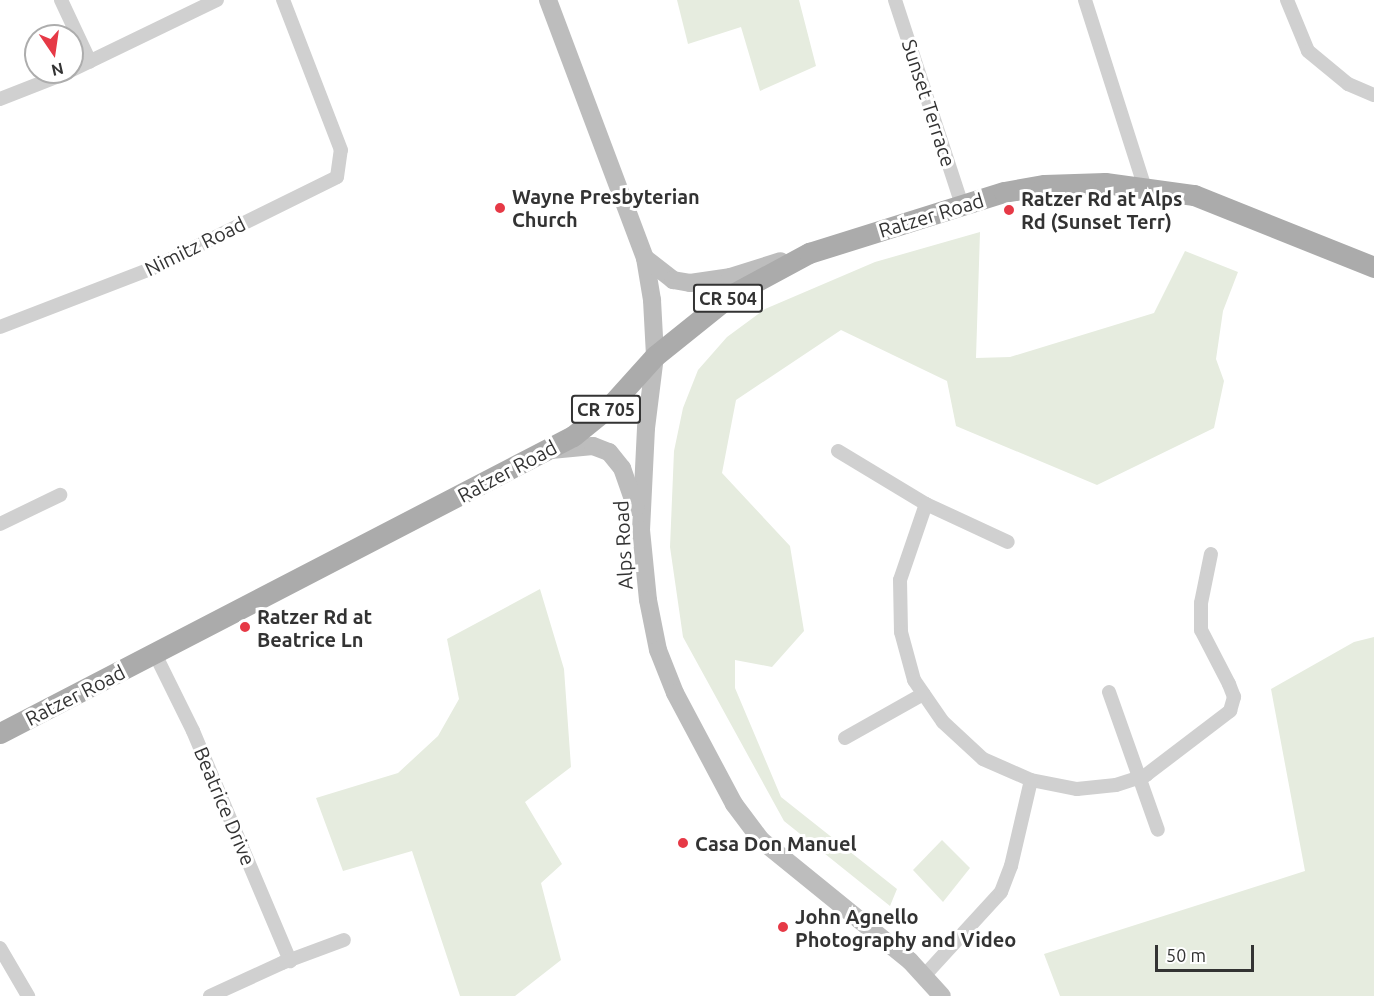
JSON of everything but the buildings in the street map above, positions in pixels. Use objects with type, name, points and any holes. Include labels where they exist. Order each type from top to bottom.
[{"type":"main road","name":"Alps Road","points":[[548,0],[645,258],[655,356],[646,428],[641,530],[648,600],[658,650],[675,693],[734,804],[773,853],[924,976],[942,996]]},
{"type":"main road","name":"Ratzer Road","points":[[0,733],[546,451],[608,408],[655,356],[731,295],[809,253],[962,205],[1044,185],[1144,185],[1216,203],[1374,267]]},
{"type":"main road","points":[[645,258],[673,280],[690,283],[730,277],[809,253]]},
{"type":"main road","points":[[546,451],[593,446],[609,452],[631,487],[641,530]]},
{"type":"street","points":[[61,0],[90,62]]},
{"type":"street","points":[[84,65],[218,0]]},
{"type":"street","name":"Nimitz Road","points":[[0,327],[153,268],[331,183],[337,177],[342,160],[332,127],[283,0]]},
{"type":"street","name":"Sunset Terrace","points":[[895,0],[962,205]]},
{"type":"street","points":[[1085,0],[1144,185]]},
{"type":"street","points":[[1287,0],[1308,51],[1348,84],[1374,95]]},
{"type":"street","points":[[0,99],[38,84]]},
{"type":"street","points":[[838,451],[926,504],[1008,542]]},
{"type":"street","points":[[0,524],[60,495]]},
{"type":"street","points":[[926,504],[900,580],[901,633],[914,680],[943,722],[982,759],[1031,780],[1077,789],[1139,777],[1230,711],[1234,697],[1202,630],[1201,603],[1210,554]]},
{"type":"street","name":"Beatrice Drive","points":[[155,654],[193,731],[290,961]]},
{"type":"street","points":[[1109,692],[1158,830]]},
{"type":"street","points":[[845,738],[924,694]]},
{"type":"street","points":[[924,976],[1000,892],[1011,866],[1031,780]]},
{"type":"street","points":[[210,996],[344,940]]},
{"type":"street","points":[[0,948],[28,996]]},
{"type":"shaded area","points":[[677,0],[799,0],[816,66],[760,91],[741,27],[688,44]]},
{"type":"shaded area","points":[[980,232],[976,358],[1010,357],[1154,313],[1185,251],[1238,272],[1223,311],[1216,359],[1224,381],[1214,428],[1097,485],[956,426],[947,381],[841,330],[736,400],[722,473],[790,546],[804,631],[772,667],[735,660],[735,688],[781,797],[897,889],[890,906],[784,821],[683,637],[670,547],[674,451],[683,408],[698,370],[727,337],[765,309],[875,262]]},
{"type":"shaded area","points":[[540,589],[564,669],[571,767],[525,802],[562,864],[541,883],[561,960],[515,996],[460,996],[412,851],[343,871],[316,798],[398,773],[438,736],[459,699],[447,639]]},
{"type":"shaded area","points":[[1374,637],[1374,996],[1060,996],[1044,954],[1305,871],[1271,689],[1354,642]]},
{"type":"shaded area","points":[[942,840],[970,868],[943,902],[913,870]]},
{"type":"place","name":"Wayne Presbyterian Church","points":[[500,208]]},
{"type":"place","name":"Ratzer Rd at Alps Rd (Sunset Terr)","points":[[1009,210]]},
{"type":"place","name":"Ratzer Rd at Beatrice Ln","points":[[245,627]]},
{"type":"place","name":"Casa Don Manuel","points":[[683,843]]},
{"type":"place","name":"John Agnello Photography and Video","points":[[783,927]]}]
